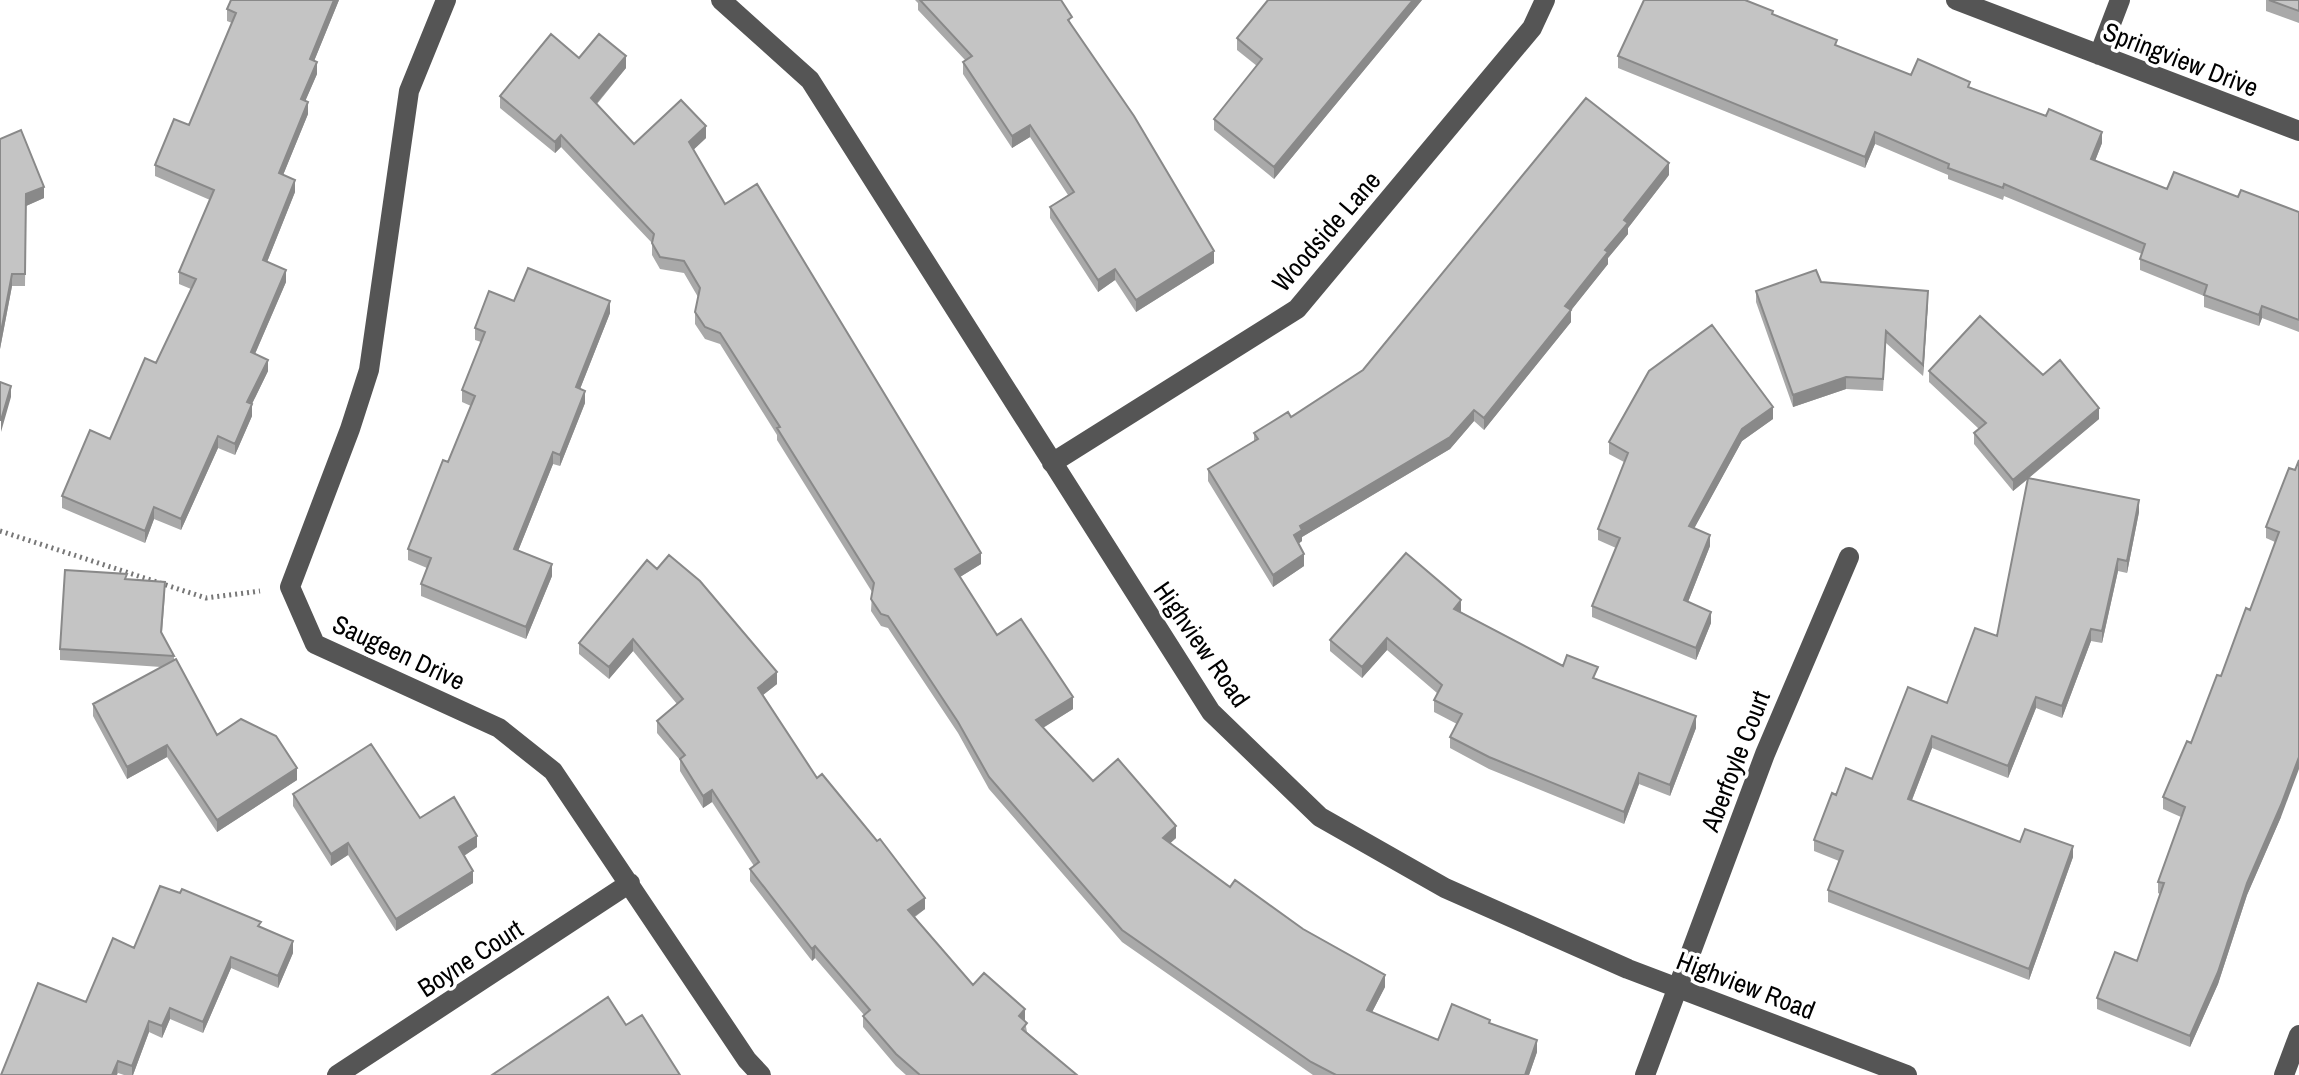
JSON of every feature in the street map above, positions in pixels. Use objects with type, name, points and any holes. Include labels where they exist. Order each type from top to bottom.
[{"type":"street","points":[[290,587],[369,370],[409,91],[446,0]]},
{"type":"street","name":"Highview Road","points":[[721,0],[810,80],[1211,712],[1320,817],[1445,888],[1628,969],[1907,1075]]},
{"type":"street","name":"Woodside Lane","points":[[1052,463],[1297,309],[1532,28],[1545,0]]},
{"type":"street","name":"Springview Drive","points":[[1956,0],[2299,131]]},
{"type":"street","points":[[2099,55],[2120,0]]},
{"type":"street","name":"Aberfoyle Court","points":[[1645,1075],[1765,754],[1849,557]]},
{"type":"street","name":"Saugeen Drive","points":[[290,587],[315,644],[499,728],[553,771],[747,1060],[761,1075]]},
{"type":"street","name":"Boyne Court","points":[[337,1075],[630,883]]},
{"type":"street","points":[[2284,1075],[2299,1035]]},
{"type":"path","points":[[0,531],[206,598],[290,587]]},
{"type":"building","points":[[231,0],[334,0],[310,59],[317,62],[301,99],[308,102],[279,173],[295,180],[263,260],[286,270],[251,352],[268,360],[247,402],[252,404],[235,444],[218,436],[181,519],[154,507],[145,531],[62,496],[90,430],[110,439],[145,358],[156,363],[196,279],[179,272],[214,190],[155,165],[174,119],[189,125],[236,13],[227,9]]},
{"type":"building","points":[[920,0],[1061,0],[1072,17],[1068,20],[1134,116],[1214,251],[1136,300],[1115,269],[1098,280],[1050,207],[1074,192],[1030,125],[1012,136],[963,62],[972,56]]},
{"type":"building","points":[[1268,0],[1413,0],[1274,167],[1214,119],[1262,59],[1237,38]]},
{"type":"building","points":[[1644,0],[1745,0],[1837,40],[1835,45],[1911,75],[1918,59],[1970,82],[1968,87],[2046,116],[2049,109],[2102,132],[2091,159],[2167,189],[2174,172],[2238,197],[2241,190],[2299,212],[2299,320],[2262,306],[2259,315],[2204,295],[2207,285],[2140,259],[2145,244],[2004,184],[2003,188],[1948,168],[1949,164],[1875,132],[1865,157],[1618,56]]},
{"type":"building","points":[[2269,0],[2299,0],[2299,11]]},
{"type":"building","points":[[551,34],[579,58],[599,34],[626,56],[591,98],[634,144],[681,100],[706,126],[689,142],[725,204],[757,184],[981,553],[955,569],[997,635],[1021,619],[1073,697],[1036,720],[1093,781],[1118,759],[1176,826],[1163,838],[1230,887],[1235,880],[1303,929],[1385,975],[1367,1010],[1438,1040],[1452,1004],[1490,1020],[1489,1023],[1537,1040],[1525,1075],[1336,1075],[1311,1062],[1122,930],[989,777],[958,722],[888,616],[881,614],[871,599],[874,583],[777,428],[780,427],[720,333],[705,327],[695,312],[700,288],[684,261],[660,257],[652,243],[654,234],[561,135],[555,142],[500,96]]},
{"type":"building","points":[[1586,98],[1669,163],[1624,220],[1628,223],[1605,250],[1608,252],[1565,306],[1571,310],[1484,418],[1474,410],[1450,437],[1300,526],[1302,530],[1294,535],[1304,554],[1273,575],[1208,469],[1258,439],[1254,433],[1288,412],[1291,417],[1363,370]]},
{"type":"building","points":[[21,130],[44,187],[26,194],[25,274],[12,274],[0,337],[0,139]]},
{"type":"building","points":[[528,268],[610,301],[576,387],[585,391],[560,455],[553,452],[514,549],[552,564],[526,627],[421,584],[431,558],[408,549],[443,460],[448,462],[475,396],[462,390],[485,332],[475,328],[489,291],[514,301]]},
{"type":"building","points":[[1816,270],[1821,282],[1928,291],[1923,365],[1886,331],[1883,379],[1846,377],[1793,395],[1756,291]]},
{"type":"building","points":[[1980,316],[2043,375],[2060,360],[2099,408],[2013,480],[1974,433],[1986,423],[1929,371]]},
{"type":"building","points":[[1712,325],[1773,407],[1742,429],[1689,526],[1710,535],[1684,600],[1711,612],[1696,648],[1592,606],[1620,538],[1598,529],[1628,453],[1609,442],[1649,371]]},
{"type":"building","points":[[0,382],[11,386],[1,420],[0,420]]},
{"type":"building","points":[[2299,460],[2299,757],[2247,883],[2218,972],[2190,1036],[2097,998],[2115,952],[2137,961],[2164,883],[2158,882],[2185,807],[2163,797],[2187,741],[2191,743],[2217,675],[2221,676],[2246,608],[2250,610],[2279,532],[2266,527],[2289,468],[2295,470]]},
{"type":"building","points":[[2028,478],[2139,500],[2127,561],[2118,559],[2102,631],[2091,629],[2062,706],[2036,697],[2008,766],[1932,736],[1908,799],[2020,842],[2025,829],[2073,846],[2029,969],[1828,890],[1843,851],[1814,840],[1832,793],[1836,795],[1846,768],[1872,779],[1908,687],[1947,703],[1975,628],[1997,636]]},
{"type":"building","points":[[1406,553],[1461,600],[1454,609],[1563,666],[1567,655],[1598,667],[1593,678],[1696,716],[1670,785],[1639,773],[1624,812],[1489,757],[1450,737],[1462,714],[1434,700],[1442,685],[1387,638],[1362,667],[1330,640]]},
{"type":"building","points":[[669,555],[700,581],[777,672],[758,688],[817,778],[822,774],[877,841],[880,839],[925,898],[908,910],[973,985],[984,973],[1025,1009],[1019,1016],[1027,1023],[1022,1029],[1077,1075],[920,1075],[896,1054],[863,1016],[870,1010],[815,946],[812,949],[750,869],[759,862],[712,790],[703,796],[680,759],[685,755],[657,721],[683,699],[633,639],[609,667],[579,643],[647,560],[657,569]]},
{"type":"building","points":[[65,570],[127,574],[125,579],[165,582],[161,632],[174,656],[60,649]]},
{"type":"building","points":[[176,659],[217,735],[241,719],[276,736],[297,768],[217,820],[167,745],[127,767],[93,704]]},
{"type":"building","points":[[371,744],[420,818],[454,797],[477,836],[459,847],[473,871],[396,919],[348,843],[331,854],[293,794]]},
{"type":"building","points":[[160,886],[180,893],[182,889],[261,922],[258,926],[293,941],[278,976],[231,957],[203,1022],[170,1008],[162,1026],[149,1021],[132,1066],[118,1061],[112,1075],[1,1075],[38,983],[86,1002],[113,938],[134,948]]},
{"type":"building","points":[[608,997],[626,1025],[642,1015],[680,1075],[492,1075]]}]
